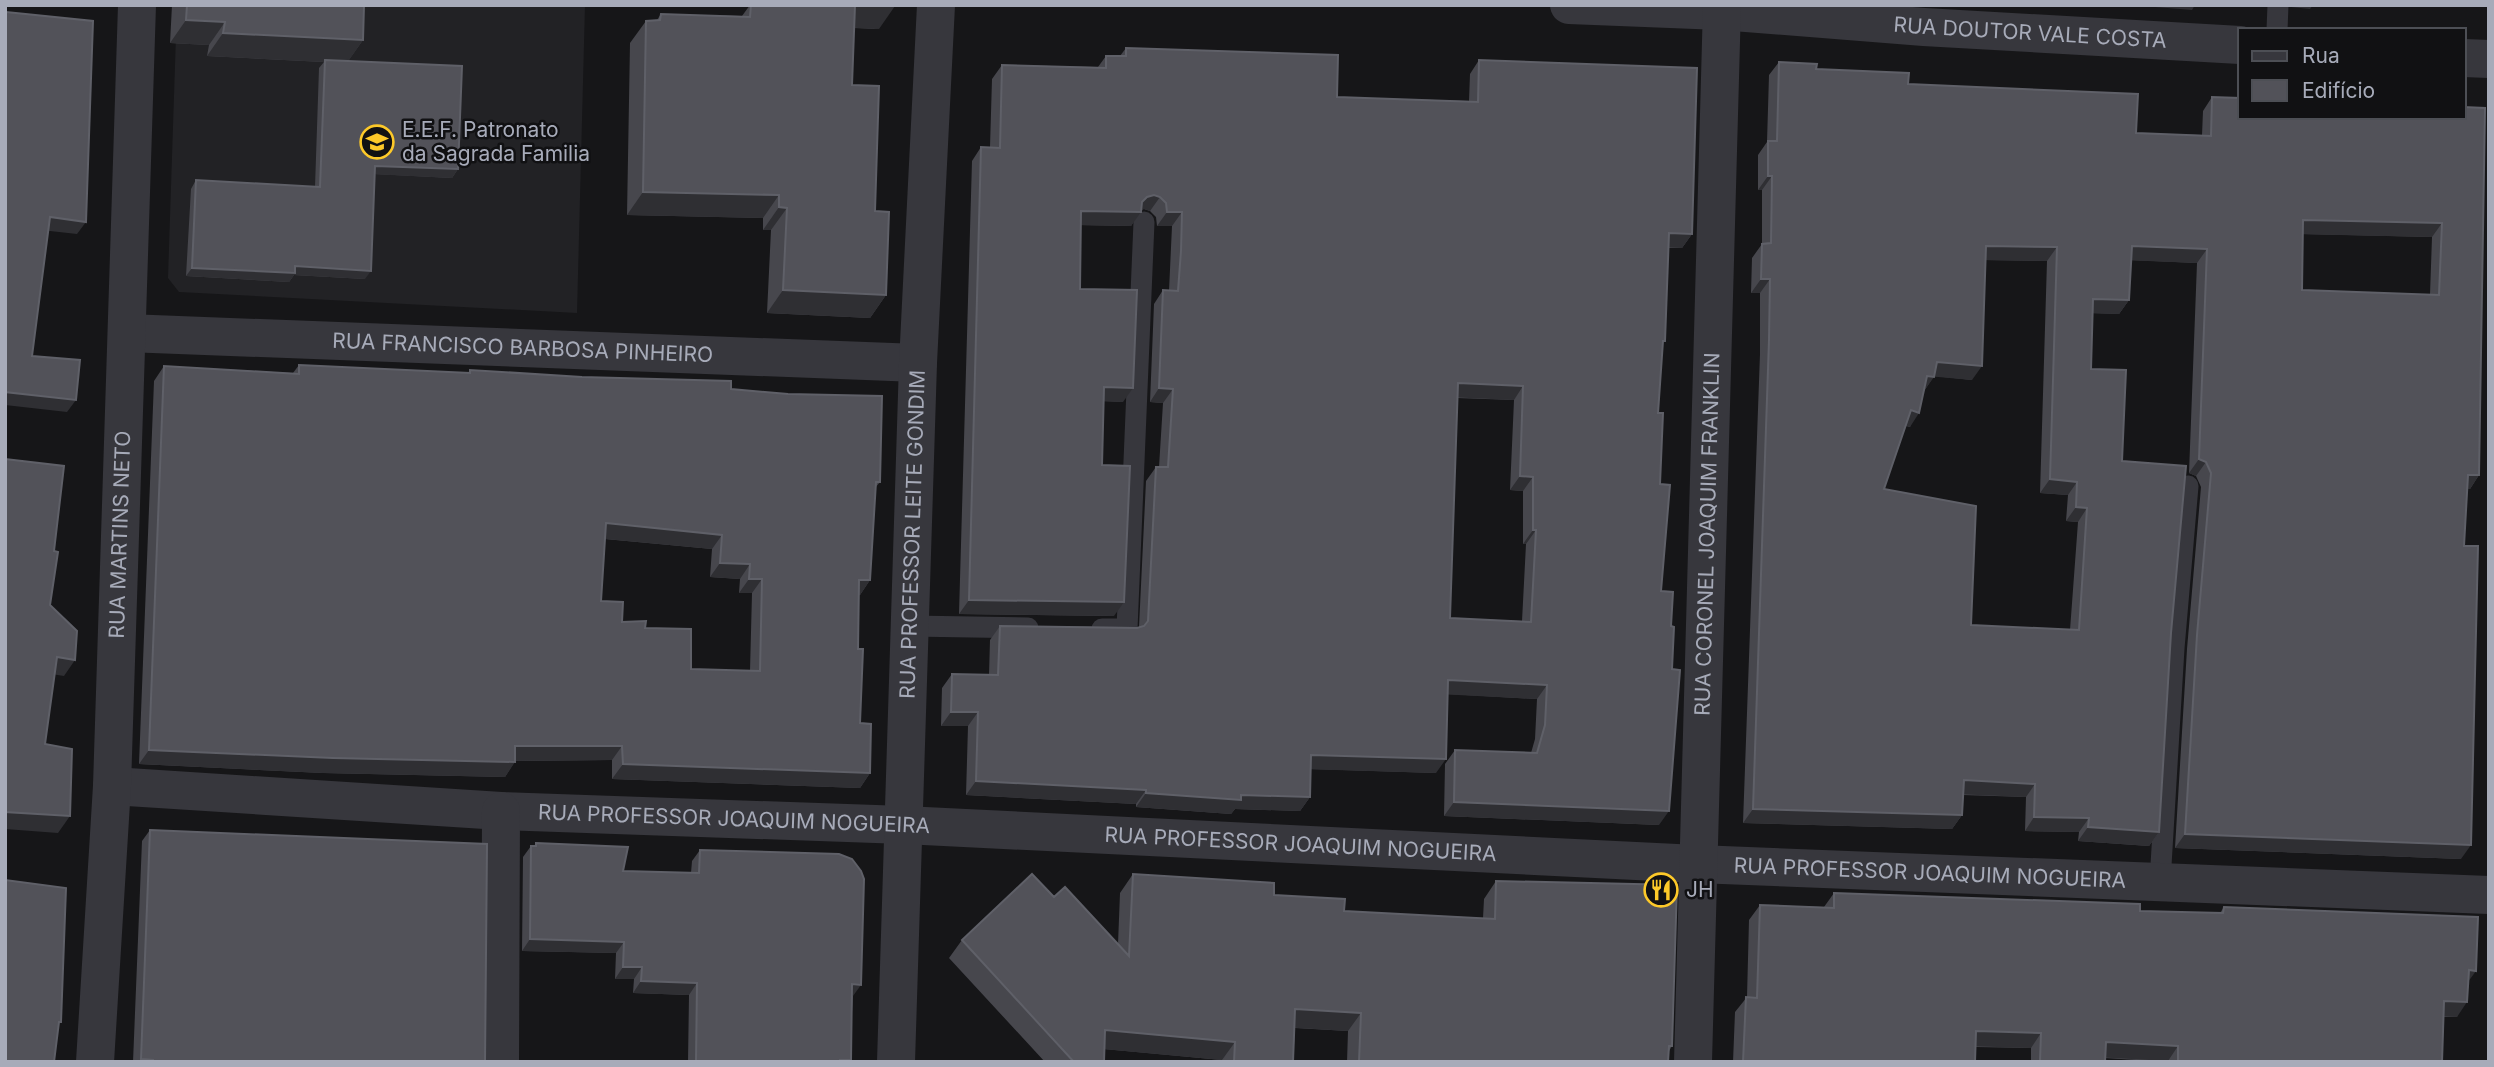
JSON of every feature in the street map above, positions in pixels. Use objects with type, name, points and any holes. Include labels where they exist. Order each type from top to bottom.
[{"type":"street","name":"RUA MARTINS NETO","points":[[95,1062],[112,786],[137,5]]},
{"type":"street","name":"RUA PROFESSOR LEITE GONDIM","points":[[896,1062],[918,363],[936,5]]},
{"type":"street","name":"RUA DOUTOR VALE COSTA","points":[[1569,5],[1925,16],[2238,45]]},
{"type":"street","name":"RUA CORONEL JOAQUIM FRANKLIN","points":[[1693,1062],[1722,8]]},
{"type":"street","points":[[2466,58],[2489,59]]},
{"type":"street","name":"RUA FRANCISCO BARBOSA PINHEIRO","points":[[127,333],[918,363]]},
{"type":"street","name":"RUA PROFESSOR JOAQUIM NOGUEIRA","points":[[112,786],[501,811],[904,825],[1697,864],[2489,895]]},
{"type":"street","points":[[500,1062],[501,811]]},
{"type":"lane","points":[[2277,28],[2278,5]]},
{"type":"lane","points":[[1087,629],[1127,629],[1144,222]]},
{"type":"lane","points":[[2160,882],[2174,648],[2189,486]]},
{"type":"lane","points":[[911,626],[1046,628]]},
{"type":"shaded area","name":"E.E.F. Patronato da Sagrada Familia","points":[[177,5],[585,5],[577,313],[179,292],[168,278]]},
{"type":"building","points":[[187,5],[364,5],[363,40],[223,33],[225,22],[186,20]]},
{"type":"building","points":[[751,5],[855,5],[852,85],[879,86],[875,211],[889,212],[886,295],[783,290],[787,208],[779,207],[779,195],[643,192],[646,21],[660,20],[661,14],[750,17]]},
{"type":"building","points":[[6,12],[93,21],[86,222],[50,217],[32,356],[80,360],[76,400],[5,392]]},
{"type":"building","points":[[1126,48],[1338,55],[1337,97],[1478,102],[1479,60],[1697,68],[1692,234],[1669,233],[1665,341],[1658,413],[1663,413],[1660,484],[1670,485],[1661,591],[1673,592],[1672,669],[1680,670],[1669,811],[1454,802],[1455,750],[1537,753],[1545,725],[1547,685],[1448,680],[1446,759],[1311,755],[1310,797],[1241,795],[1241,800],[1146,793],[1146,790],[976,781],[978,712],[951,712],[952,674],[998,675],[1000,626],[1137,628],[1148,621],[1156,467],[1168,467],[1173,389],[1159,388],[1163,290],[1178,291],[1182,212],[1167,212],[1166,203],[1154,195],[1142,202],[1141,212],[1081,211],[1080,289],[1137,290],[1133,388],[1104,387],[1102,465],[1130,466],[1124,602],[969,600],[981,147],[1000,148],[1002,65],[1106,68],[1106,56],[1126,56]],"holes":[[[1458,383],[1523,386],[1520,476],[1533,477],[1533,530],[1536,530],[1531,622],[1450,618]]]},
{"type":"building","points":[[325,60],[462,66],[458,169],[375,166],[371,271],[295,266],[295,273],[192,268],[196,180],[320,187]]},
{"type":"building","points":[[1779,62],[1817,64],[1816,69],[1909,73],[1908,84],[2138,94],[2136,133],[2211,136],[2212,97],[2238,98],[2238,119],[2466,119],[2466,107],[2485,108],[2479,475],[2468,475],[2464,546],[2478,546],[2471,845],[2185,834],[2197,635],[2211,473],[2206,462],[2199,459],[2207,249],[2132,246],[2129,300],[2093,299],[2091,369],[2126,370],[2122,461],[2186,466],[2171,633],[2159,832],[2088,827],[2089,818],[2034,817],[2035,784],[1964,780],[1962,815],[1753,809],[1769,340],[1770,279],[1761,279],[1762,244],[1771,243],[1772,176],[1768,176],[1768,141],[1777,141]],"holes":[[[2303,220],[2442,223],[2439,295],[2302,290]],[[1986,246],[2057,247],[2050,479],[2077,482],[2076,507],[2087,508],[2079,630],[1971,625],[1976,506],[1884,489],[1911,410],[1919,413],[1927,376],[1934,377],[1937,362],[1982,366]]]},
{"type":"building","points":[[299,365],[470,373],[470,370],[582,377],[731,381],[731,389],[788,394],[882,396],[880,482],[876,482],[870,580],[859,580],[858,649],[863,649],[860,723],[871,724],[870,773],[623,764],[622,746],[515,746],[515,762],[149,750],[164,366],[299,374]],"holes":[[[606,523],[722,535],[720,563],[750,564],[749,579],[762,579],[760,671],[691,669],[691,629],[645,628],[646,621],[622,622],[623,602],[601,601]]]},
{"type":"building","points":[[5,459],[64,466],[54,551],[58,552],[50,605],[77,631],[75,660],[57,657],[45,744],[72,749],[70,816],[5,812]]},
{"type":"building","points":[[150,830],[487,844],[485,1062],[153,1062],[141,1059]]},
{"type":"building","points":[[536,843],[628,847],[623,871],[699,873],[700,850],[839,854],[852,859],[864,879],[861,985],[852,984],[851,1060],[696,1062],[697,983],[641,981],[642,967],[623,967],[624,942],[530,939],[531,846],[536,846]]},
{"type":"building","points":[[1032,874],[1054,897],[1065,887],[1129,956],[1133,874],[1274,883],[1274,895],[1345,899],[1344,911],[1495,919],[1496,881],[1677,885],[1672,1046],[1669,1046],[1668,1062],[1359,1062],[1361,1013],[1295,1009],[1293,1062],[1234,1062],[1235,1042],[1105,1030],[1104,1062],[1074,1062],[962,940]]},
{"type":"building","points":[[5,880],[66,888],[61,1022],[54,1062],[5,1062]]},
{"type":"building","points":[[1834,893],[2140,904],[2140,911],[2223,913],[2224,907],[2478,917],[2476,971],[2469,970],[2467,1002],[2444,1001],[2442,1062],[2178,1062],[2178,1046],[2106,1042],[2105,1062],[2040,1062],[2041,1033],[1976,1031],[1975,1062],[1743,1062],[1746,997],[1757,998],[1760,905],[1834,908]]},
{"type":"place","name":"E.E.F. Patronato da Sagrada Familia","points":[[377,142]]},
{"type":"place","name":"JH","points":[[1661,890]]}]
